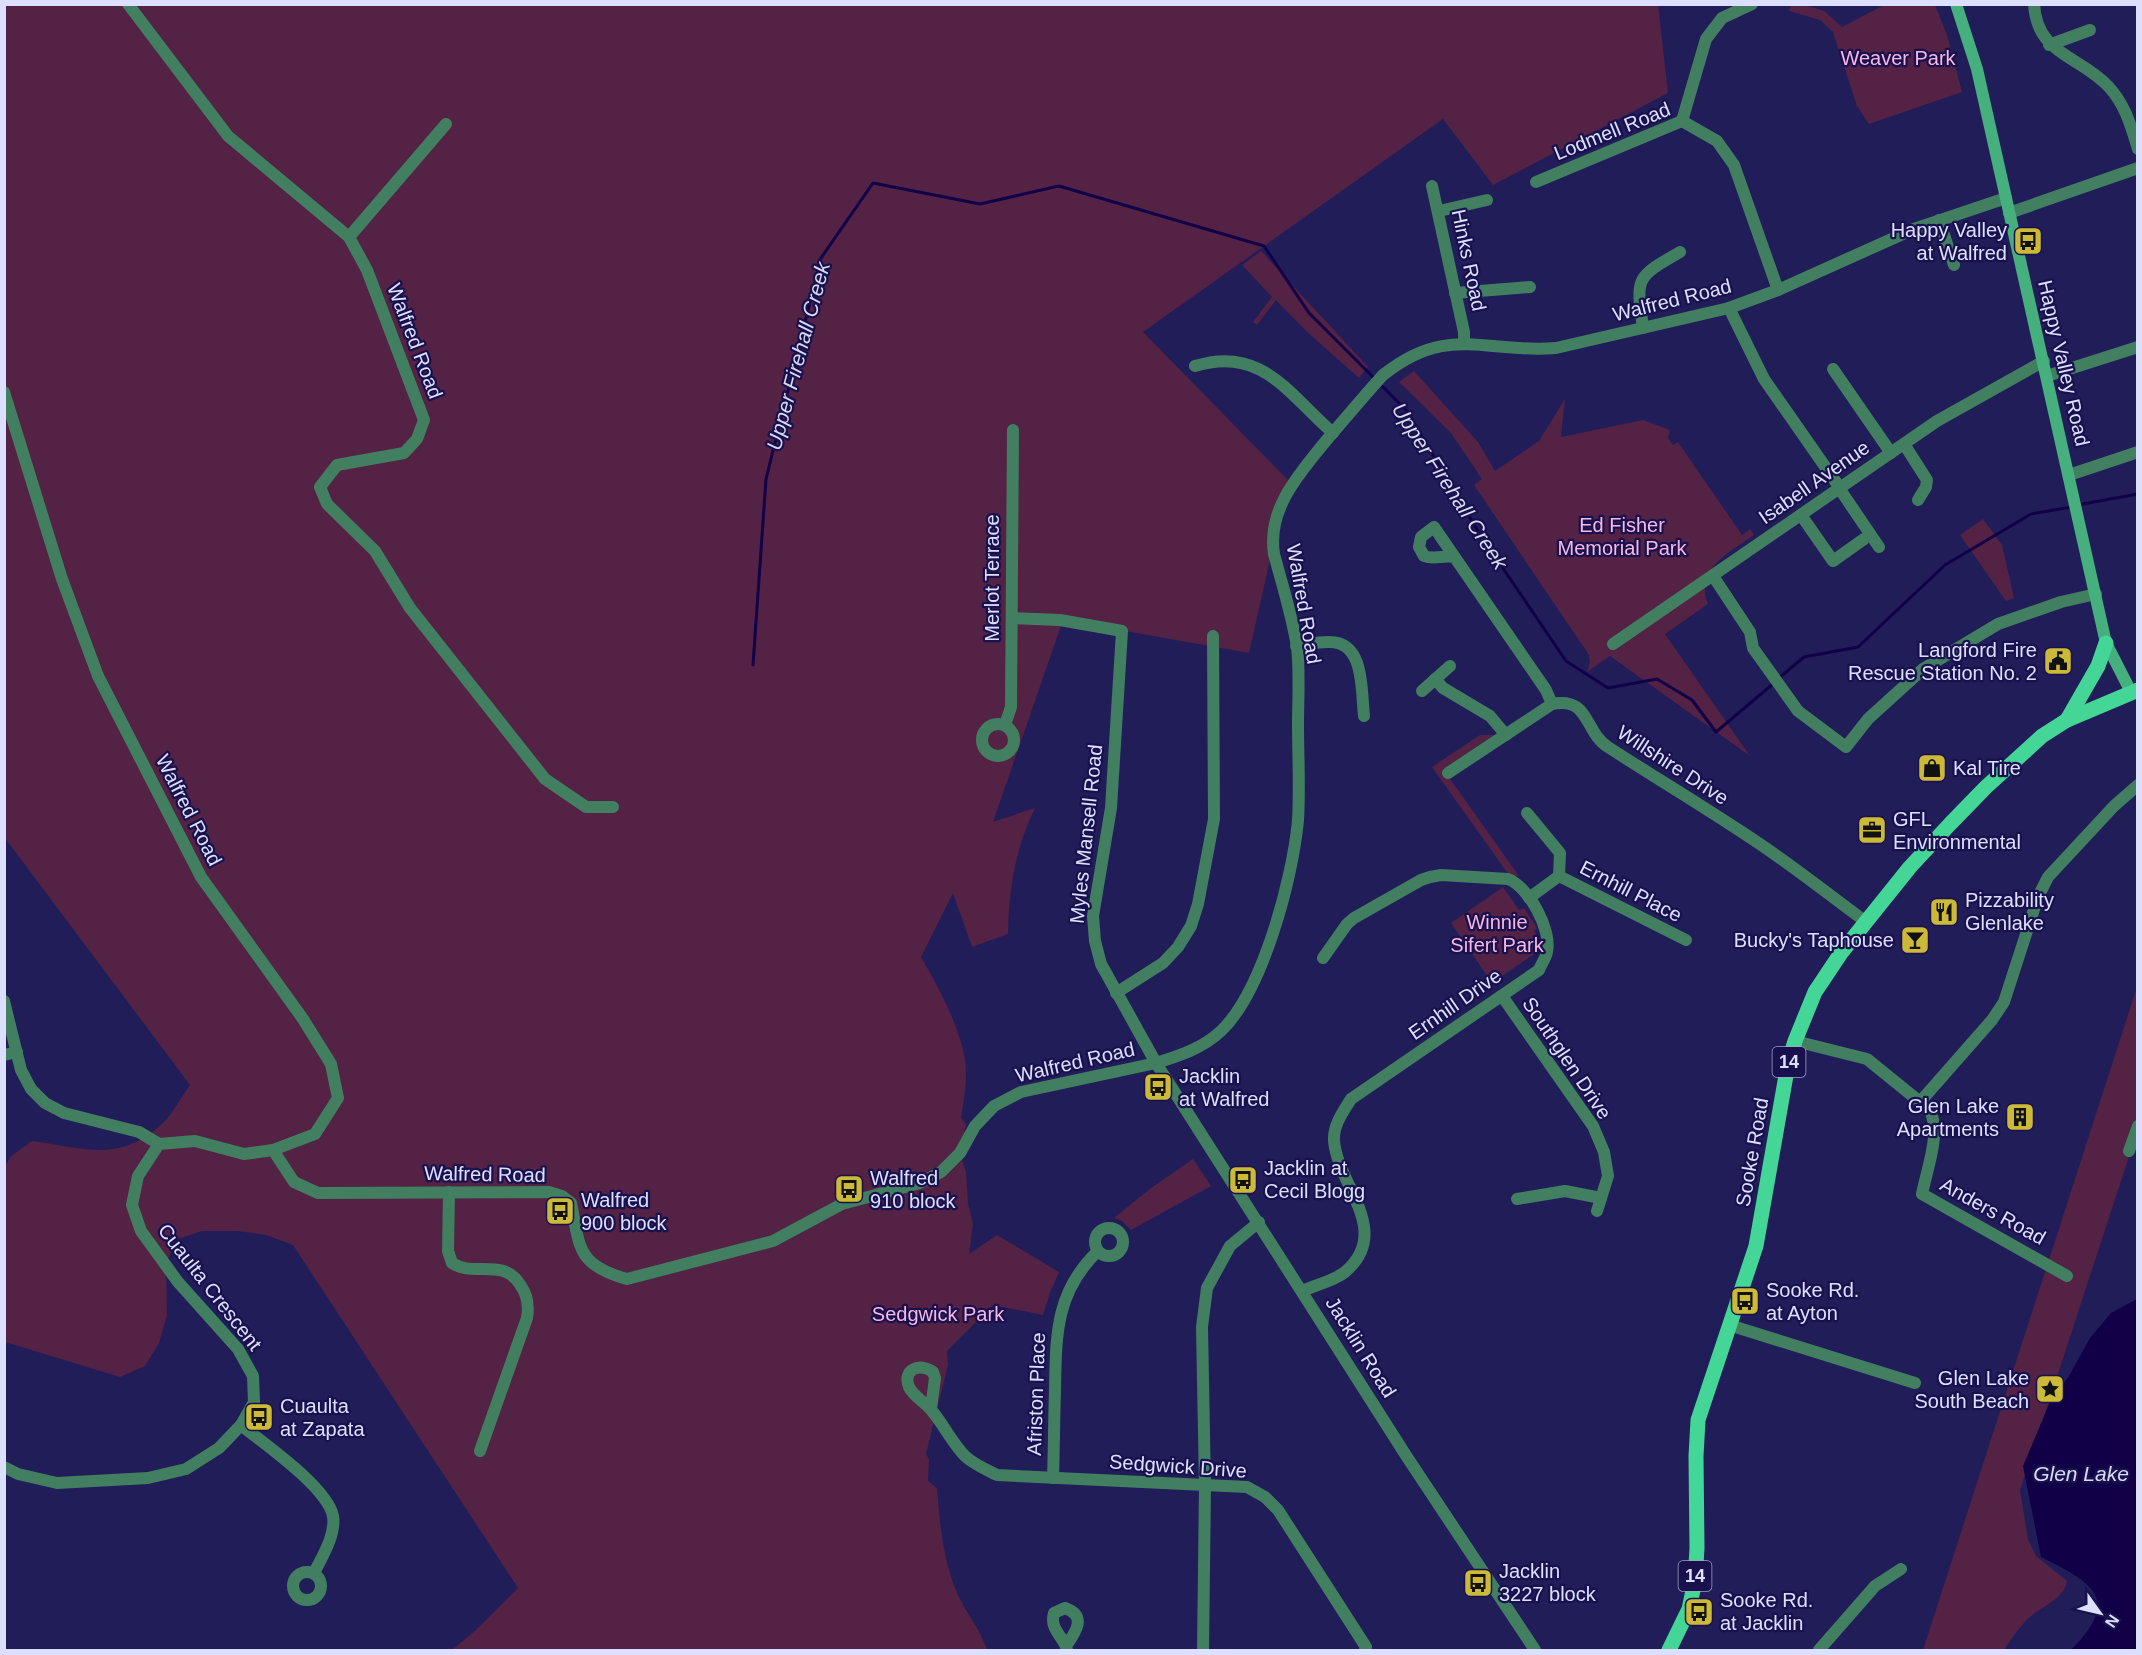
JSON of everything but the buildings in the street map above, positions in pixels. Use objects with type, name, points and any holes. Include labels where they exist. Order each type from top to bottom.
[{"type":"main road","name":"Happy Valley Road","points":[[1956,4],[1977,69],[2106,643],[2134,691]]},
{"type":"main road","points":[[2067,720],[2098,666],[2106,643]]},
{"type":"main road","name":"Sooke Road","points":[[1669,1650],[1689,1609],[1695,1581],[1698,1420],[1756,1246],[1788,1064],[1815,992],[1841,953],[1910,867],[1986,786],[2042,736],[2067,720],[2134,691]]},
{"type":"street","name":"Walfred Road","points":[[129,4],[228,136],[349,237],[367,270],[424,420],[417,439],[404,453],[337,465],[320,487],[327,504],[375,551],[410,608],[545,779],[586,807],[613,807]]},
{"type":"street","points":[[1682,122],[1706,39],[1722,18],[1752,4]]},
{"type":"street","points":[[2034,4],[2037,26],[2049,45],[2082,66],[2110,88],[2122,105],[2138,149]]},
{"type":"street","points":[[2049,45],[2090,30]]},
{"type":"street","name":"Lodmell Road","points":[[1536,182],[1682,122],[1717,141],[1734,165],[1778,290]]},
{"type":"street","points":[[349,237],[446,124]]},
{"type":"street","points":[[2009,213],[2138,168]]},
{"type":"street","name":"Hinks Road","points":[[1432,186],[1464,332],[1464,343]]},
{"type":"street","name":"Walfred Road","points":[[4,392],[62,579],[98,676],[201,877],[303,1019],[331,1064],[338,1098],[315,1134],[273,1150],[294,1182],[318,1192],[549,1192],[562,1196],[572,1203],[580,1248],[591,1263],[605,1273],[627,1279],[773,1240],[842,1204],[920,1183],[941,1172],[960,1154],[975,1126],[994,1106],[1021,1092],[1156,1062],[1192,1050],[1221,1032],[1253,983],[1273,929],[1287,880],[1298,823],[1296,646],[1274,554],[1273,531],[1282,503],[1297,477],[1383,375],[1418,352],[1434,347],[1464,343],[1533,350],[1550,349],[1729,308],[1778,290],[1880,243],[1939,220],[2006,198]]},
{"type":"street","points":[[1439,211],[1487,200]]},
{"type":"street","points":[[1939,220],[1954,265]]},
{"type":"street","points":[[1643,328],[1639,289],[1641,278],[1650,269],[1680,252]]},
{"type":"street","points":[[1455,293],[1530,287]]},
{"type":"street","points":[[1729,308],[1764,379],[1879,547]]},
{"type":"street","points":[[2047,376],[2138,347]]},
{"type":"street","points":[[1194,366],[1206,362],[1225,361],[1242,363],[1260,369],[1279,381],[1333,433]]},
{"type":"street","name":"Isabell Avenue","points":[[1613,644],[1904,444],[1967,403],[2044,361]]},
{"type":"street","points":[[1833,369],[1891,453]]},
{"type":"street","name":"Merlot Terrace","points":[[1005,725],[1011,706],[1013,430]]},
{"type":"street","points":[[1904,444],[1927,480],[1926,487],[1918,500]]},
{"type":"street","points":[[2069,475],[2138,452]]},
{"type":"street","points":[[1801,515],[1833,561],[1864,539]]},
{"type":"street","points":[[1448,773],[1552,704],[1546,690],[1454,557]]},
{"type":"street","points":[[1713,576],[1750,632],[1753,648],[1798,711],[1846,747],[1868,719],[1923,669],[1998,624],[2061,602],[2096,594]]},
{"type":"street","name":"Myles Mansell Road","points":[[1012,618],[1060,620],[1122,631],[1111,808],[1093,916],[1095,940],[1101,964],[1156,1062]]},
{"type":"street","points":[[1116,993],[1163,963],[1178,947],[1191,926],[1198,904],[1214,819],[1213,636]]},
{"type":"street","points":[[1296,646],[1331,641],[1347,646],[1358,661],[1364,716]]},
{"type":"street","points":[[1422,691],[1450,666]]},
{"type":"street","points":[[1435,679],[1443,688],[1490,716],[1506,735]]},
{"type":"street","name":"Willshire Drive","points":[[1552,704],[1562,702],[1579,708],[1603,744],[1771,851],[1866,922]]},
{"type":"street","points":[[1920,1102],[1992,1020],[2004,1002],[2038,897],[2048,877],[2114,806],[2138,785]]},
{"type":"street","name":"Ernhill Place","points":[[1527,813],[1560,853],[1559,876]]},
{"type":"street","name":"Ernhill Drive","points":[[1302,1291],[1343,1273],[1358,1258],[1364,1241],[1365,1220],[1340,1165],[1334,1139],[1338,1120],[1351,1099],[1539,970],[1548,952],[1547,933],[1529,898],[1521,887],[1508,879],[1430,876],[1354,918],[1347,924],[1323,958]]},
{"type":"street","name":"Ernhill Place","points":[[1529,898],[1559,876]]},
{"type":"street","name":"Ernhill Place","points":[[1559,876],[1686,940]]},
{"type":"street","name":"Southglen Drive","points":[[1502,996],[1593,1126],[1604,1152],[1608,1176],[1597,1211]]},
{"type":"street","points":[[4,1001],[11,1053],[31,1089],[45,1103],[64,1113],[139,1132],[159,1144],[195,1141],[244,1154],[273,1150]]},
{"type":"street","name":"Anders Road","points":[[1795,1041],[1867,1059],[1930,1110],[1935,1122],[1922,1194],[2067,1276]]},
{"type":"street","name":"Jacklin Road","points":[[1156,1062],[1407,1457],[1535,1650]]},
{"type":"street","points":[[2129,1151],[2138,1126]]},
{"type":"street","name":"Cuaulta Crescent","points":[[4,1467],[18,1474],[57,1483],[148,1478],[186,1469],[219,1448],[241,1425],[254,1402],[253,1376],[238,1349],[178,1282],[141,1231],[132,1205],[138,1176],[159,1144]]},
{"type":"street","points":[[1518,1199],[1565,1191],[1601,1198]]},
{"type":"street","points":[[449,1192],[448,1251],[452,1263],[463,1268],[505,1271],[519,1282],[529,1306],[527,1318],[480,1451]]},
{"type":"street","points":[[1203,1650],[1205,1486],[1202,1327],[1207,1288],[1230,1246],[1259,1222]]},
{"type":"street","name":"Afriston Place","points":[[1053,1478],[1058,1319],[1076,1275],[1098,1251]]},
{"type":"street","points":[[1729,1325],[1915,1383]]},
{"type":"street","name":"Sedgwick Drive","points":[[931,1409],[966,1457],[997,1475],[1247,1487],[1265,1497],[1278,1510],[1366,1647],[1365,1650]]},
{"type":"street","points":[[241,1425],[302,1475],[318,1490],[328,1504],[333,1517],[332,1531],[314,1573]]},
{"type":"street","points":[[1819,1650],[1875,1586],[1901,1569]]},
{"type":"green space","name":"Sedgwick Park","points":[[1658,4],[1668,93],[1493,185],[1443,119],[1143,332],[1288,480],[1249,653],[1063,620],[993,822],[1035,808],[1022,839],[1014,870],[1008,934],[972,947],[953,893],[921,957],[953,1019],[965,1059],[966,1081],[961,1118],[966,1124],[960,1153],[966,1172],[968,1203],[973,1224],[969,1254],[997,1235],[1059,1272],[1043,1315],[993,1305],[947,1351],[948,1365],[926,1454],[929,1459],[928,1481],[937,1488],[943,1542],[952,1580],[987,1650],[452,1650],[476,1630],[518,1588],[293,1245],[266,1235],[237,1231],[202,1231],[175,1240],[166,1265],[167,1315],[159,1343],[145,1366],[120,1377],[5,1342],[4,1168],[11,1156],[32,1141],[100,1150],[116,1149],[131,1144],[147,1136],[163,1123],[190,1085],[5,838],[5,5]]},
{"type":"green space","name":"Weaver Park","points":[[1802,4],[1824,11],[1842,27],[1884,5],[1935,5],[1947,35],[1962,92],[1869,124],[1857,106],[1833,32],[1820,20],[1789,11],[1791,5]]},
{"type":"green space","points":[[1261,251],[1368,367],[1359,378],[1306,331],[1276,300],[1257,325],[1253,322],[1272,297],[1242,265]]},
{"type":"green space","name":"Ed Fisher Memorial Park","points":[[1414,371],[1478,442],[1495,471],[1539,441],[1565,399],[1561,437],[1643,420],[1670,430],[1668,438],[1673,445],[1678,442],[1742,535],[1750,529],[1754,535],[1725,555],[1710,571],[1705,592],[1708,604],[1665,634],[1750,756],[1610,656],[1587,672],[1590,662],[1589,655],[1474,485],[1482,479],[1451,433],[1399,382]]},
{"type":"green space","points":[[1983,519],[2002,545],[2014,598],[2006,601],[1960,535]]},
{"type":"green space","points":[[1480,735],[1494,735],[1443,769],[1519,876],[1509,875],[1432,767]]},
{"type":"green space","name":"Winnie Sifert Park","points":[[1503,887],[1519,910],[1524,908],[1537,928],[1534,931],[1539,944],[1537,952],[1492,983],[1451,923]]},
{"type":"green space","points":[[2137,987],[2137,1132],[2020,1490],[2028,1539],[2036,1556],[2067,1581],[2062,1593],[2027,1620],[2004,1650],[1923,1650]]},
{"type":"green space","points":[[1193,1159],[1211,1186],[1131,1230],[1122,1221],[1114,1218],[1151,1188]]},
{"type":"water","name":"Glen Lake","points":[[2137,1299],[2137,1650],[2071,1650],[2095,1618],[2098,1605],[2095,1594],[2087,1584],[2041,1557],[2023,1466],[2050,1402],[2069,1376],[2090,1338],[2111,1313]]},
{"type":"waterway","name":"Upper Firehall Creek","points":[[753,665],[766,479],[821,258],[873,183],[980,204],[1059,186],[1264,246],[1309,313],[1374,378]]},
{"type":"waterway","name":"Upper Firehall Creek","points":[[1379,383],[1407,411],[1479,533],[1566,661],[1608,688],[1657,679],[1692,700],[1716,732],[1774,683]]},
{"type":"waterway","name":"Upper Firehall Creek","points":[[2077,505],[2138,494]]},
{"type":"waterway","name":"Upper Firehall Creek","points":[[1779,678],[1804,657],[1858,647],[1945,565],[2031,514],[2071,507]]},
{"type":"place","name":"Happy Valley at Walfred","points":[[2028,241]]},
{"type":"place","name":"Langford Fire Rescue Station No. 2","points":[[2058,661]]},
{"type":"place","name":"Kal Tire","points":[[1932,768]]},
{"type":"place","name":"GFL Environmental","points":[[1872,830]]},
{"type":"place","name":"Pizzability Glenlake","points":[[1944,912]]},
{"type":"place","name":"Bucky's Taphouse","points":[[1915,940]]},
{"type":"place","name":"Jacklin at Walfred","points":[[1158,1087]]},
{"type":"place","name":"Glen Lake Apartments","points":[[2020,1117]]},
{"type":"place","name":"Jacklin at Cecil Blogg","points":[[1243,1180]]},
{"type":"place","name":"Walfred 910 block","points":[[849,1189]]},
{"type":"place","name":"Walfred 900 block","points":[[560,1211]]},
{"type":"place","name":"Sooke Rd. at Ayton","points":[[1745,1301]]},
{"type":"place","name":"Glen Lake South Beach","points":[[2050,1389]]},
{"type":"place","name":"Cuaulta at Zapata","points":[[259,1417]]},
{"type":"place","name":"Jacklin 3227 block","points":[[1478,1583]]},
{"type":"place","name":"Sooke Rd. at Jacklin","points":[[1699,1612]]}]
